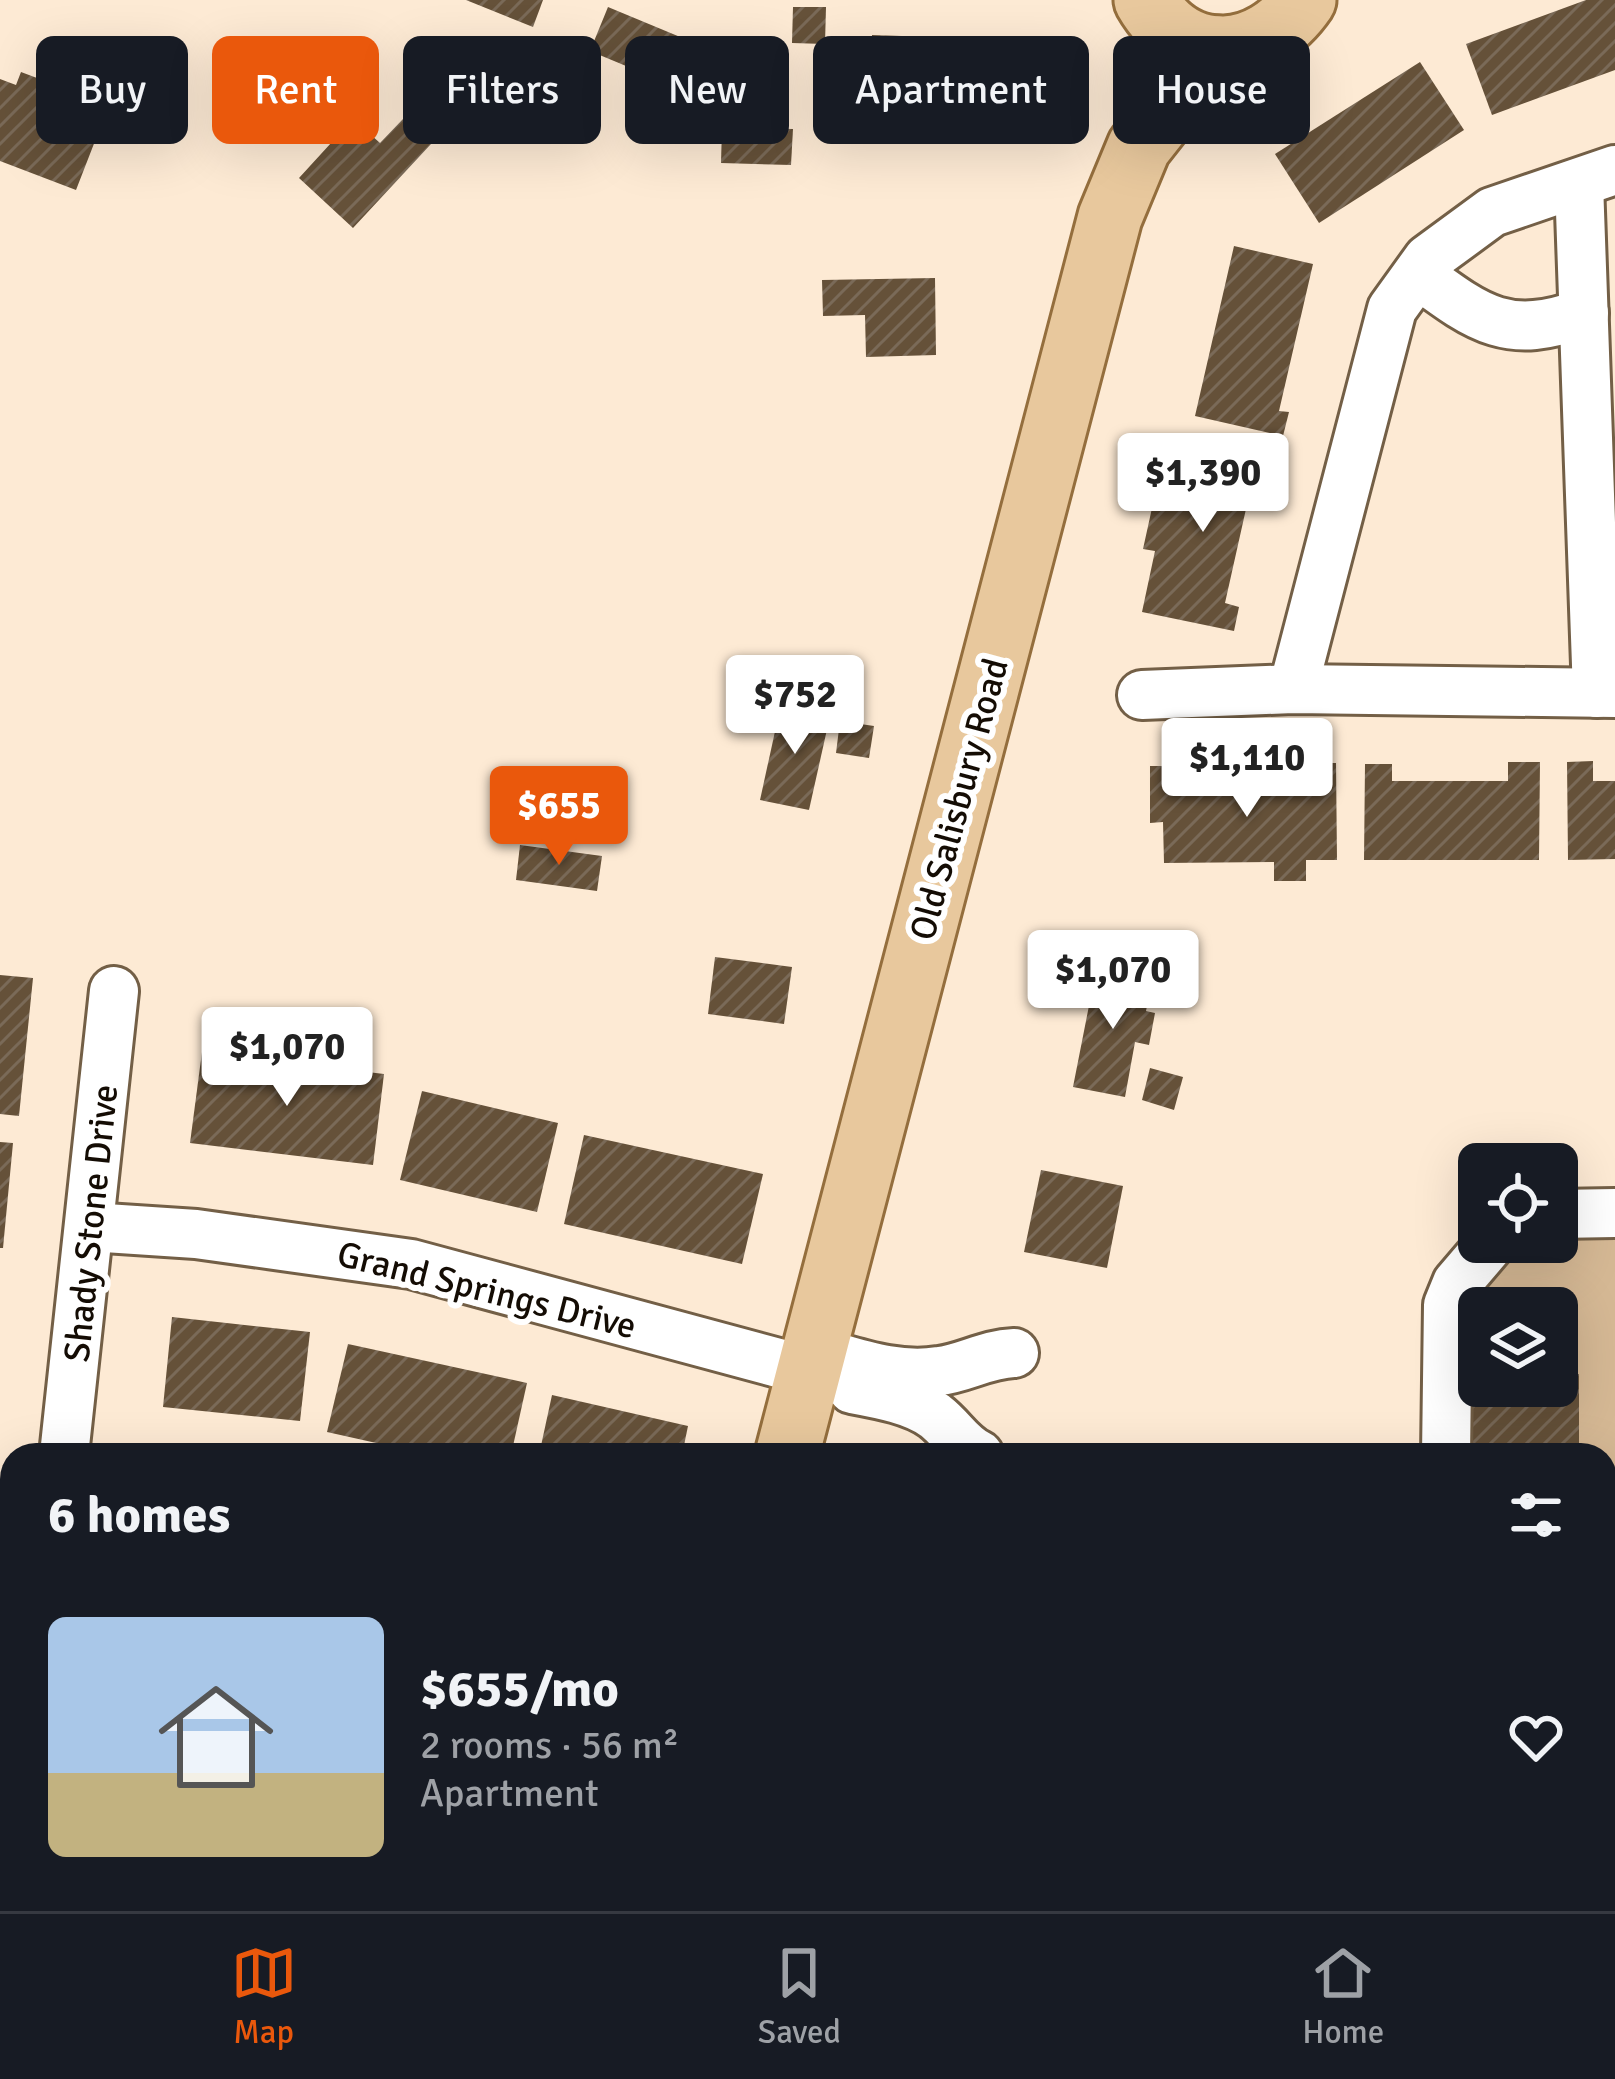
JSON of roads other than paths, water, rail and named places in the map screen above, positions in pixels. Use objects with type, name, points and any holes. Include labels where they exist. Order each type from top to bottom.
[{"type":"main road","points":[[1270,36],[1304,0]]},
{"type":"main road","name":"Old Salisbury Road","points":[[1147,3],[1166,27],[1181,36]]},
{"type":"main road","name":"Old Salisbury Road","points":[[1139,147],[1147,3]]},
{"type":"main road","name":"Old Salisbury Road","points":[[790,1443],[1110,217],[1141,144]]},
{"type":"street","points":[[1142,695],[1293,689],[1606,693],[1584,313],[1597,177],[1492,212],[1428,259],[1393,309],[1293,689]]},
{"type":"street","points":[[1418,274],[1468,311],[1499,324],[1548,326],[1584,313]]},
{"type":"street","name":"Shady Stone Drive","points":[[65,1443],[114,991]]},
{"type":"street","points":[[1578,1214],[1615,1213]]},
{"type":"street","name":"Grand Springs Drive","points":[[90,1227],[220,1237],[411,1264],[810,1367]]},
{"type":"street","points":[[1446,1443],[1448,1305],[1457,1283],[1474,1263]]},
{"type":"street","points":[[810,1367],[919,1374],[1014,1353]]},
{"type":"street","points":[[810,1367],[931,1413],[959,1443]]}]
